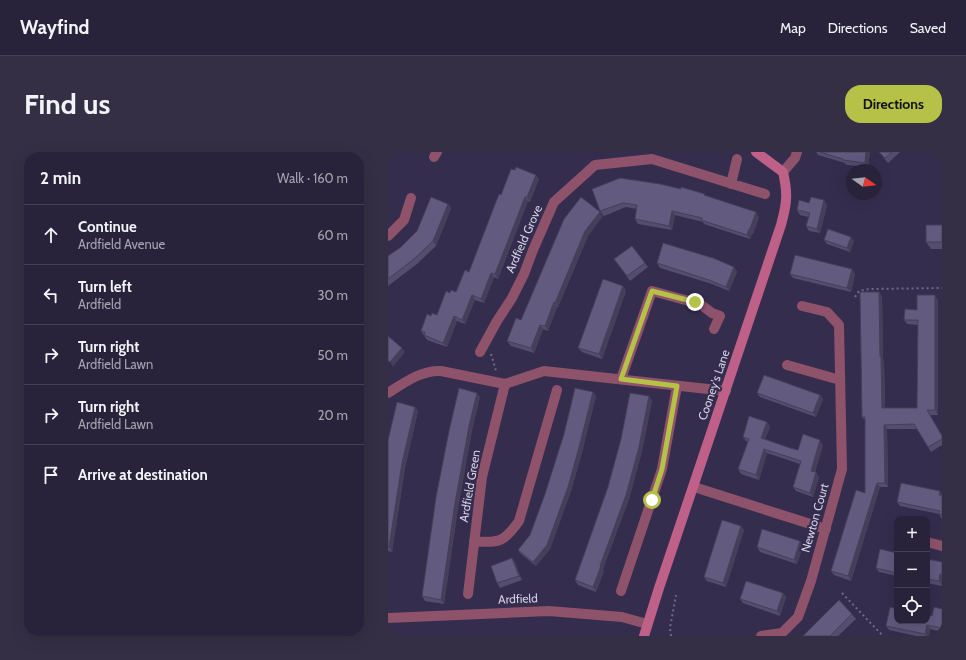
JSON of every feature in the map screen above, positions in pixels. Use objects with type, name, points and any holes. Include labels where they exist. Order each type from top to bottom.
[{"type":"street","points":[[756,152],[783,172],[795,158],[797,152]]},
{"type":"street","name":"Ardfield Grove","points":[[480,352],[512,298],[524,274],[554,202],[594,165],[654,155],[731,184],[765,194]]},
{"type":"street","points":[[731,184],[737,159]]},
{"type":"street","name":"Cooney's Lane","points":[[644,636],[782,225],[786,204],[786,188],[783,172]]},
{"type":"street","points":[[388,236],[404,220],[412,198]]},
{"type":"street","points":[[621,379],[652,291],[700,304],[712,313],[720,316],[714,329]]},
{"type":"street","name":"Newton Court","points":[[761,636],[782,633],[798,617],[811,581],[842,469],[839,325],[827,312],[802,306]]},
{"type":"street","points":[[787,365],[840,380]]},
{"type":"street","points":[[388,392],[425,372],[433,370],[500,383],[544,371],[726,391]]},
{"type":"street","name":"Ardfield Green","points":[[468,594],[482,478],[500,383]]},
{"type":"street","points":[[621,591],[662,469],[677,386]]},
{"type":"street","points":[[474,541],[490,543],[499,541],[511,533],[519,521],[557,390]]},
{"type":"street","points":[[694,487],[826,529]]},
{"type":"street","points":[[930,543],[942,546]]},
{"type":"street","name":"Ardfield","points":[[388,618],[549,611],[622,617],[647,624]]},
{"type":"path","points":[[855,297],[859,291],[869,289],[942,288]]},
{"type":"path","points":[[480,352],[491,354],[500,383]]},
{"type":"path","points":[[842,593],[883,636]]},
{"type":"path","points":[[671,636],[670,628],[676,595]]},
{"type":"building","points":[[820,152],[866,152],[865,163],[843,160]]},
{"type":"building","points":[[879,152],[892,152],[885,158]]},
{"type":"building","points":[[516,167],[536,175],[527,197],[525,197],[495,274],[491,273],[481,299],[472,295],[462,320],[454,316],[443,343],[424,335],[425,332],[421,331],[427,314],[431,316],[432,313],[437,315],[446,291],[450,293],[451,290],[456,292],[465,270],[469,272],[499,194],[501,195],[511,169],[515,170]]},
{"type":"building","points":[[620,178],[681,189],[681,187],[756,212],[747,235],[701,220],[702,218],[672,211],[669,226],[635,219],[637,205],[623,203],[600,211],[592,189]]},
{"type":"building","points":[[431,197],[448,204],[433,241],[414,259],[388,279],[388,256],[401,247],[417,231]]},
{"type":"building","points":[[581,197],[600,212],[585,231],[545,326],[540,325],[531,348],[507,341],[516,318],[521,320],[564,219]]},
{"type":"building","points":[[811,197],[824,200],[817,229],[806,226],[810,213],[797,210],[799,200],[809,203]]},
{"type":"building","points":[[926,225],[942,225],[942,242],[926,242]]},
{"type":"building","points":[[828,229],[851,237],[847,248],[824,240]]},
{"type":"building","points":[[663,243],[713,258],[734,267],[726,287],[657,263]]},
{"type":"building","points":[[632,246],[645,263],[627,276],[614,259]]},
{"type":"building","points":[[795,255],[852,269],[847,288],[790,274]]},
{"type":"building","points":[[603,279],[623,286],[599,354],[578,348]]},
{"type":"building","points":[[860,292],[879,292],[882,408],[917,408],[918,320],[904,320],[905,309],[917,310],[917,295],[935,295],[935,410],[927,410],[942,436],[942,439],[928,447],[914,424],[884,425],[885,483],[877,483],[848,576],[831,571],[856,490],[865,493],[865,417],[862,417]]},
{"type":"building","points":[[388,336],[402,348],[390,362],[388,361]]},
{"type":"building","points":[[764,375],[820,395],[813,413],[757,393]]},
{"type":"building","points":[[459,388],[477,393],[469,426],[455,503],[441,600],[422,596],[436,497]]},
{"type":"building","points":[[575,388],[593,392],[568,487],[547,545],[533,562],[518,550],[530,535],[545,494],[564,434]]},
{"type":"building","points":[[630,393],[649,396],[639,447],[626,495],[593,587],[575,580],[608,487],[621,439]]},
{"type":"building","points":[[397,402],[415,407],[402,463],[388,547],[388,440]]},
{"type":"building","points":[[749,416],[767,422],[761,438],[790,448],[798,450],[803,434],[820,440],[811,471],[816,472],[810,493],[793,487],[801,461],[764,449],[756,475],[738,469],[749,439],[743,437]]},
{"type":"building","points":[[901,483],[940,491],[939,495],[942,495],[942,515],[939,514],[940,511],[897,502]]},
{"type":"building","points":[[722,520],[741,526],[723,583],[704,577]]},
{"type":"building","points":[[762,529],[800,541],[794,560],[757,547]]},
{"type":"building","points":[[880,549],[894,552],[894,572],[876,568]]},
{"type":"building","points":[[512,558],[519,576],[497,583],[491,566]]},
{"type":"building","points":[[930,560],[942,562],[942,574],[940,574],[939,581],[930,580]]},
{"type":"building","points":[[746,581],[783,593],[777,611],[740,599]]},
{"type":"building","points":[[839,600],[852,614],[830,636],[803,636]]},
{"type":"building","points":[[890,607],[894,608],[894,624],[930,624],[930,616],[932,616],[934,607],[942,609],[942,628],[927,625],[925,634],[886,626]]},
{"type":"route","points":[[652,500],[662,469],[677,386],[621,379],[652,291],[695,302]]}]
